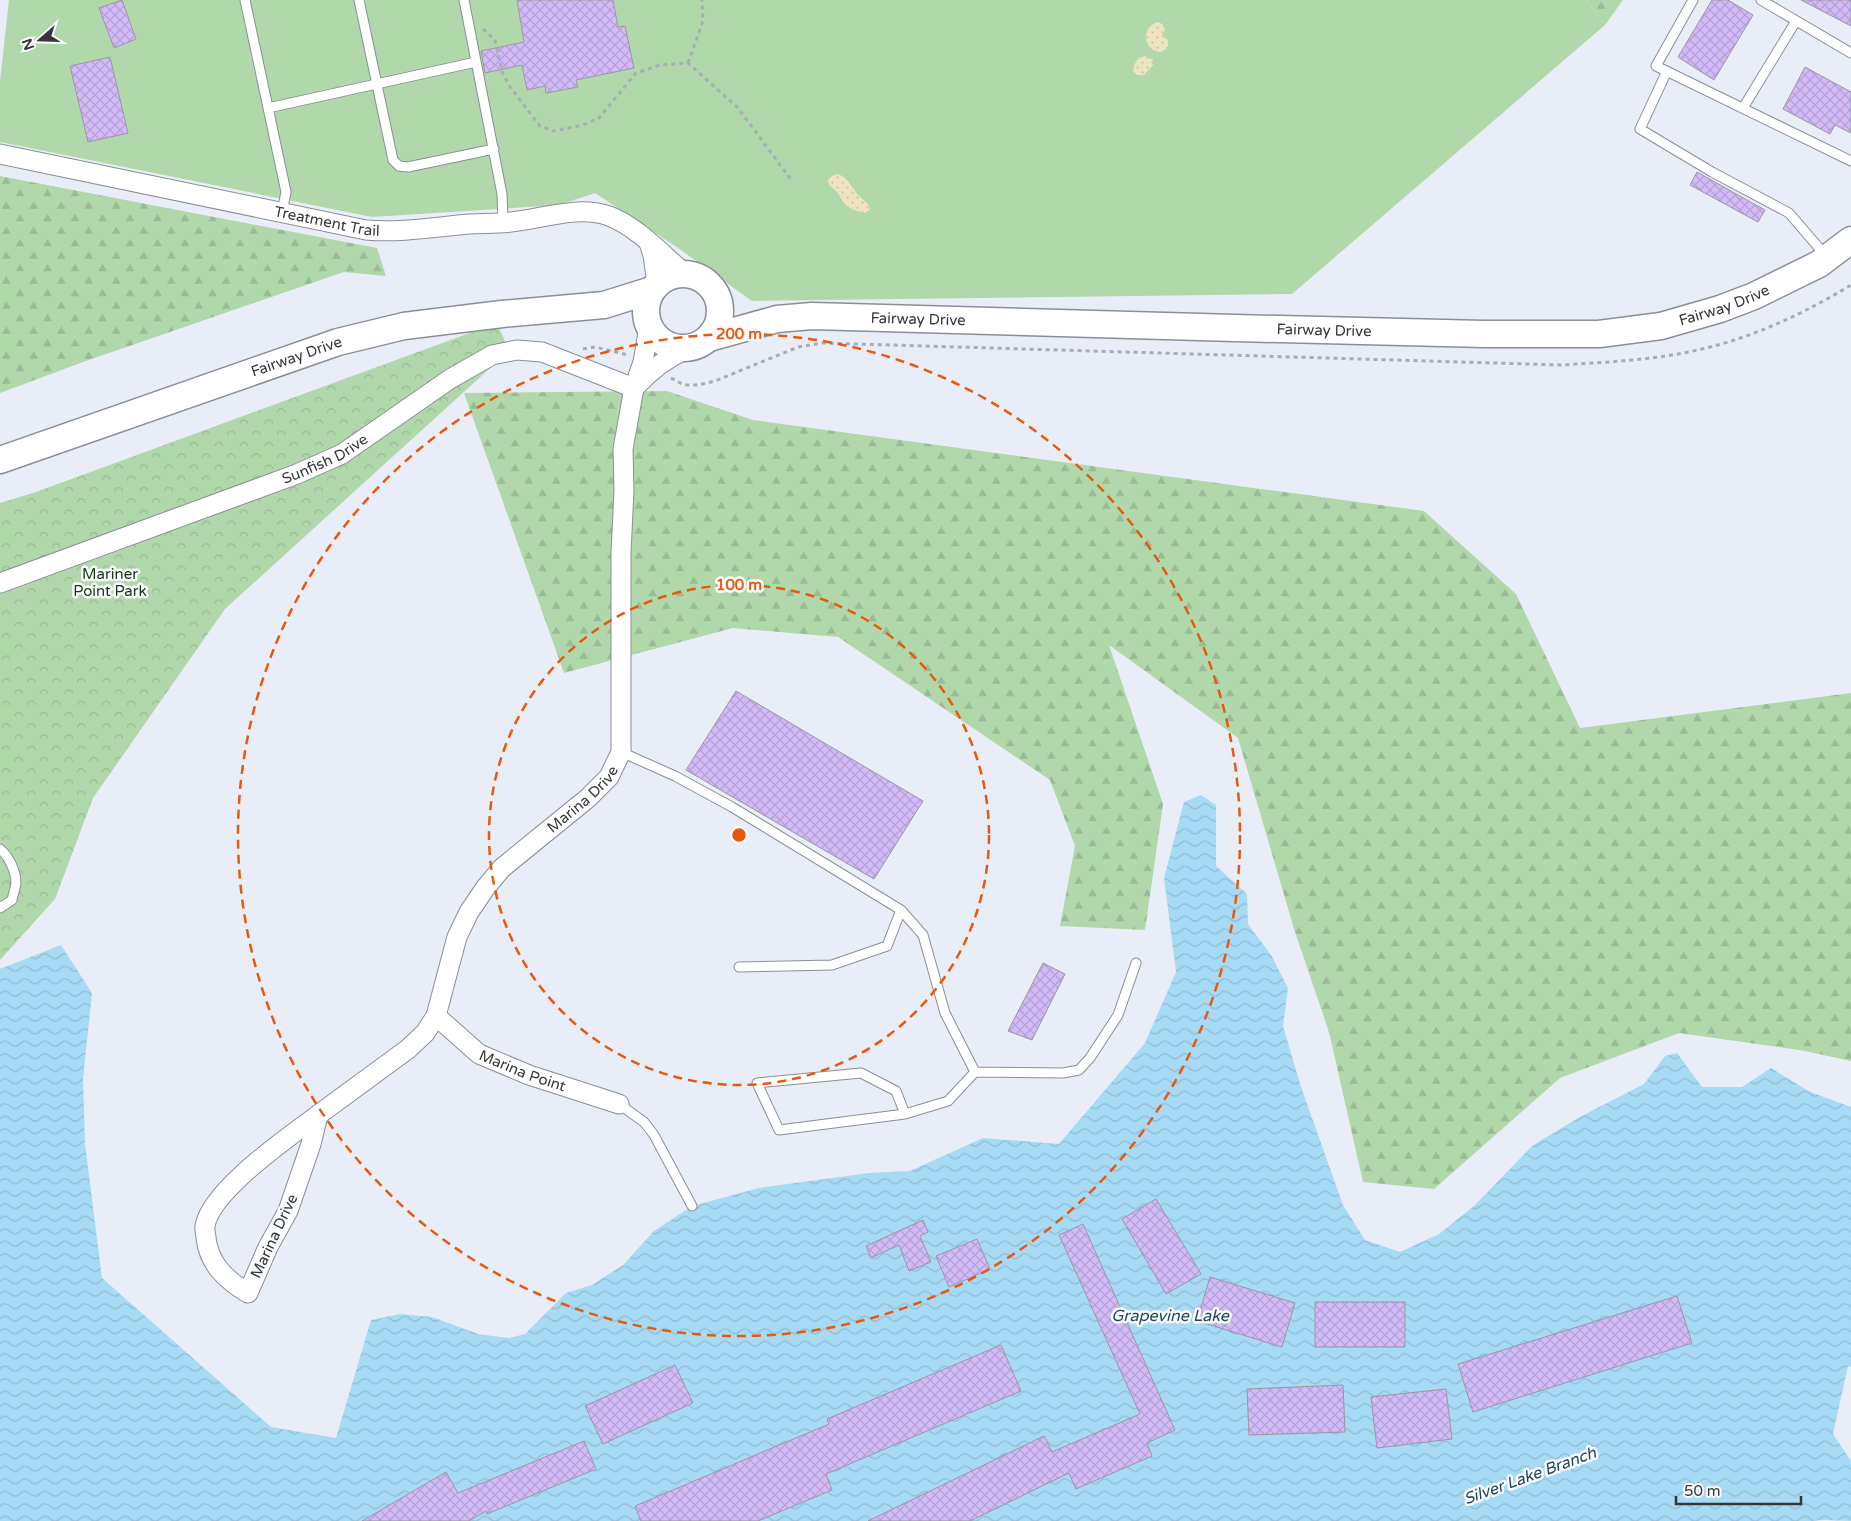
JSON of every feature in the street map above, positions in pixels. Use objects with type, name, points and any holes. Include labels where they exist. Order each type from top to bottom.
[{"type":"street","name":"Treatment Trail","points":[[0,154],[366,230],[381,231],[503,223],[567,214],[599,213],[622,223],[649,243],[684,274]]},
{"type":"street","name":"Fairway Drive","points":[[0,460],[338,342],[404,326],[502,314],[604,305],[617,306],[648,322],[655,335],[662,342],[674,348],[698,343],[777,319],[812,316],[1466,333],[1599,334],[1661,326],[1720,310],[1778,285],[1819,264],[1851,240]]},
{"type":"street","points":[[648,322],[646,307],[654,287],[653,255],[649,243]]},
{"type":"street","name":"Fairway Drive","points":[[604,305],[654,287],[674,274],[684,274],[694,275],[704,280],[712,287],[717,296],[732,307],[747,313],[777,319]]},
{"type":"street","points":[[648,365],[698,343],[716,328],[720,316],[717,296]]},
{"type":"street","name":"Marina Drive","points":[[318,1115],[311,1144],[288,1211],[268,1247],[248,1293],[223,1275],[212,1260],[207,1245],[205,1226],[215,1203],[263,1156],[318,1115],[408,1049],[425,1033],[436,1016],[457,937],[469,912],[486,887],[502,868],[588,798],[609,776],[621,752],[623,449],[634,388],[648,365],[648,322]]},
{"type":"street","name":"Sunfish Drive","points":[[0,583],[297,474],[342,454],[450,379],[492,355],[517,350],[542,352],[568,360],[634,388]]},
{"type":"street","name":"Marina Point","points":[[436,1016],[479,1054],[529,1075],[619,1104]]},
{"type":"lane","points":[[245,0],[286,192],[282,212]]},
{"type":"lane","points":[[359,0],[393,160],[399,166],[408,167],[494,148]]},
{"type":"lane","points":[[464,0],[494,148],[502,194],[503,223]]},
{"type":"lane","points":[[1693,0],[1656,66],[1851,161]]},
{"type":"lane","points":[[1761,0],[1851,53]]},
{"type":"lane","points":[[1743,108],[1796,21]]},
{"type":"lane","points":[[268,108],[476,62]]},
{"type":"lane","points":[[1667,71],[1640,128],[1712,172],[1789,213],[1828,258]]},
{"type":"lane","points":[[621,752],[674,776],[732,807],[901,910],[923,935],[945,1012],[975,1072]]},
{"type":"lane","points":[[0,850],[4,852],[12,867],[16,882],[12,900],[0,908]]},
{"type":"lane","points":[[739,967],[832,965],[887,946],[901,910]]},
{"type":"lane","points":[[905,1114],[896,1091],[861,1073],[757,1083],[779,1130],[905,1114],[948,1101],[975,1072],[1063,1074],[1079,1070],[1090,1058],[1118,1015],[1136,963]]},
{"type":"lane","points":[[619,1104],[644,1122],[654,1135],[692,1206]]},
{"type":"path","points":[[688,63],[703,21],[702,0]]},
{"type":"path","points":[[469,24],[479,26],[495,40],[502,72],[510,87],[540,126],[554,131],[583,125],[598,118],[636,73],[660,65],[688,63],[738,108],[792,181]]},
{"type":"path","points":[[568,360],[582,350],[595,348],[630,356],[684,385],[698,385],[715,381],[798,347],[823,343],[1580,364],[1643,359],[1702,349],[1758,332],[1806,310],[1851,285]]},
{"type":"green space","points":[[9,0],[1586,0],[1605,25],[1292,294],[752,301],[678,248],[595,193],[559,205],[372,217],[0,142],[0,81]]},
{"type":"green space","points":[[1586,0],[1623,0],[1605,25]]},
{"type":"green space","points":[[0,176],[377,248],[386,276],[344,272],[83,362],[0,393]]},
{"type":"green space","name":"Mariner Point Park","points":[[497,323],[509,351],[225,609],[93,798],[55,899],[0,960],[0,503],[36,492]]},
{"type":"green space","points":[[667,391],[753,420],[1424,511],[1516,594],[1580,728],[1851,693],[1851,1061],[1800,1050],[1679,1033],[1560,1078],[1434,1189],[1363,1182],[1329,1032],[1295,932],[1238,738],[1109,645],[1163,804],[1145,930],[1060,926],[1075,846],[1050,780],[838,637],[733,628],[564,673],[464,393]]},
{"type":"sand","points":[[1158,22],[1165,29],[1162,36],[1168,40],[1168,47],[1162,52],[1151,48],[1146,39],[1148,29]]},
{"type":"sand","points":[[1145,56],[1153,60],[1153,65],[1144,75],[1137,75],[1133,71],[1135,63]]},
{"type":"sand","points":[[838,174],[848,181],[857,194],[868,204],[870,210],[865,213],[856,211],[846,205],[835,189],[829,185],[828,180]]},
{"type":"water","name":"Grapevine Lake","points":[[1201,795],[1216,805],[1216,866],[1247,894],[1248,924],[1271,955],[1288,988],[1283,1026],[1301,1087],[1343,1205],[1365,1240],[1400,1252],[1439,1234],[1474,1206],[1532,1146],[1578,1118],[1644,1084],[1665,1056],[1677,1053],[1702,1087],[1742,1087],[1771,1068],[1808,1091],[1851,1107],[1851,1367],[1848,1366],[1833,1434],[1851,1461],[1851,1521],[0,1521],[0,969],[61,945],[92,993],[83,1079],[85,1144],[102,1278],[271,1427],[336,1438],[371,1320],[400,1314],[432,1317],[478,1334],[509,1338],[525,1334],[566,1293],[592,1285],[623,1265],[654,1231],[692,1206],[759,1188],[869,1173],[910,1171],[983,1138],[1059,1144],[1145,1043],[1176,972],[1164,878],[1184,802]]},
{"type":"building","points":[[122,0],[136,39],[114,48],[99,8]]},
{"type":"building","points":[[517,0],[613,0],[618,27],[625,26],[634,68],[576,80],[578,87],[546,93],[545,86],[527,90],[522,65],[485,73],[481,51],[524,42]]},
{"type":"building","points":[[1712,0],[1728,0],[1753,15],[1714,80],[1678,57]]},
{"type":"building","points":[[1801,0],[1851,0],[1851,26]]},
{"type":"building","points":[[110,57],[128,133],[88,142],[70,66]]},
{"type":"building","points":[[1805,67],[1851,92],[1851,133],[1835,125],[1830,134],[1783,109]]},
{"type":"building","points":[[1697,172],[1765,210],[1758,222],[1690,185]]},
{"type":"building","points":[[736,691],[923,801],[874,879],[686,770]]},
{"type":"building","points":[[1043,963],[1065,974],[1032,1040],[1008,1031]]},
{"type":"building","points":[[1156,1199],[1201,1274],[1166,1294],[1122,1219]]},
{"type":"building","points":[[923,1220],[928,1232],[920,1236],[931,1262],[909,1271],[899,1245],[871,1258],[866,1246]]},
{"type":"building","points":[[1083,1224],[1175,1430],[1147,1443],[1152,1456],[1076,1489],[1069,1473],[970,1521],[868,1521],[1044,1436],[1052,1452],[1140,1414],[1059,1235]]},
{"type":"building","points":[[977,1239],[990,1269],[949,1287],[936,1256]]},
{"type":"building","points":[[1210,1277],[1295,1303],[1282,1347],[1197,1321]]},
{"type":"building","points":[[1677,1296],[1692,1343],[1473,1412],[1458,1364]]},
{"type":"building","points":[[1315,1302],[1405,1302],[1405,1347],[1315,1347]]},
{"type":"building","points":[[1001,1345],[1021,1391],[826,1474],[832,1490],[758,1521],[641,1521],[635,1506],[829,1424],[827,1419]]},
{"type":"building","points":[[675,1365],[693,1403],[603,1444],[585,1406]]},
{"type":"building","points":[[1343,1385],[1345,1432],[1249,1435],[1247,1389]]},
{"type":"building","points":[[1446,1389],[1452,1439],[1377,1448],[1371,1397]]},
{"type":"building","points":[[584,1441],[596,1469],[487,1514],[486,1511],[469,1521],[362,1521],[446,1472],[458,1493]]},
{"type":"water label","name":"Silver Lake Branch","points":[[1530,1476]]}]
